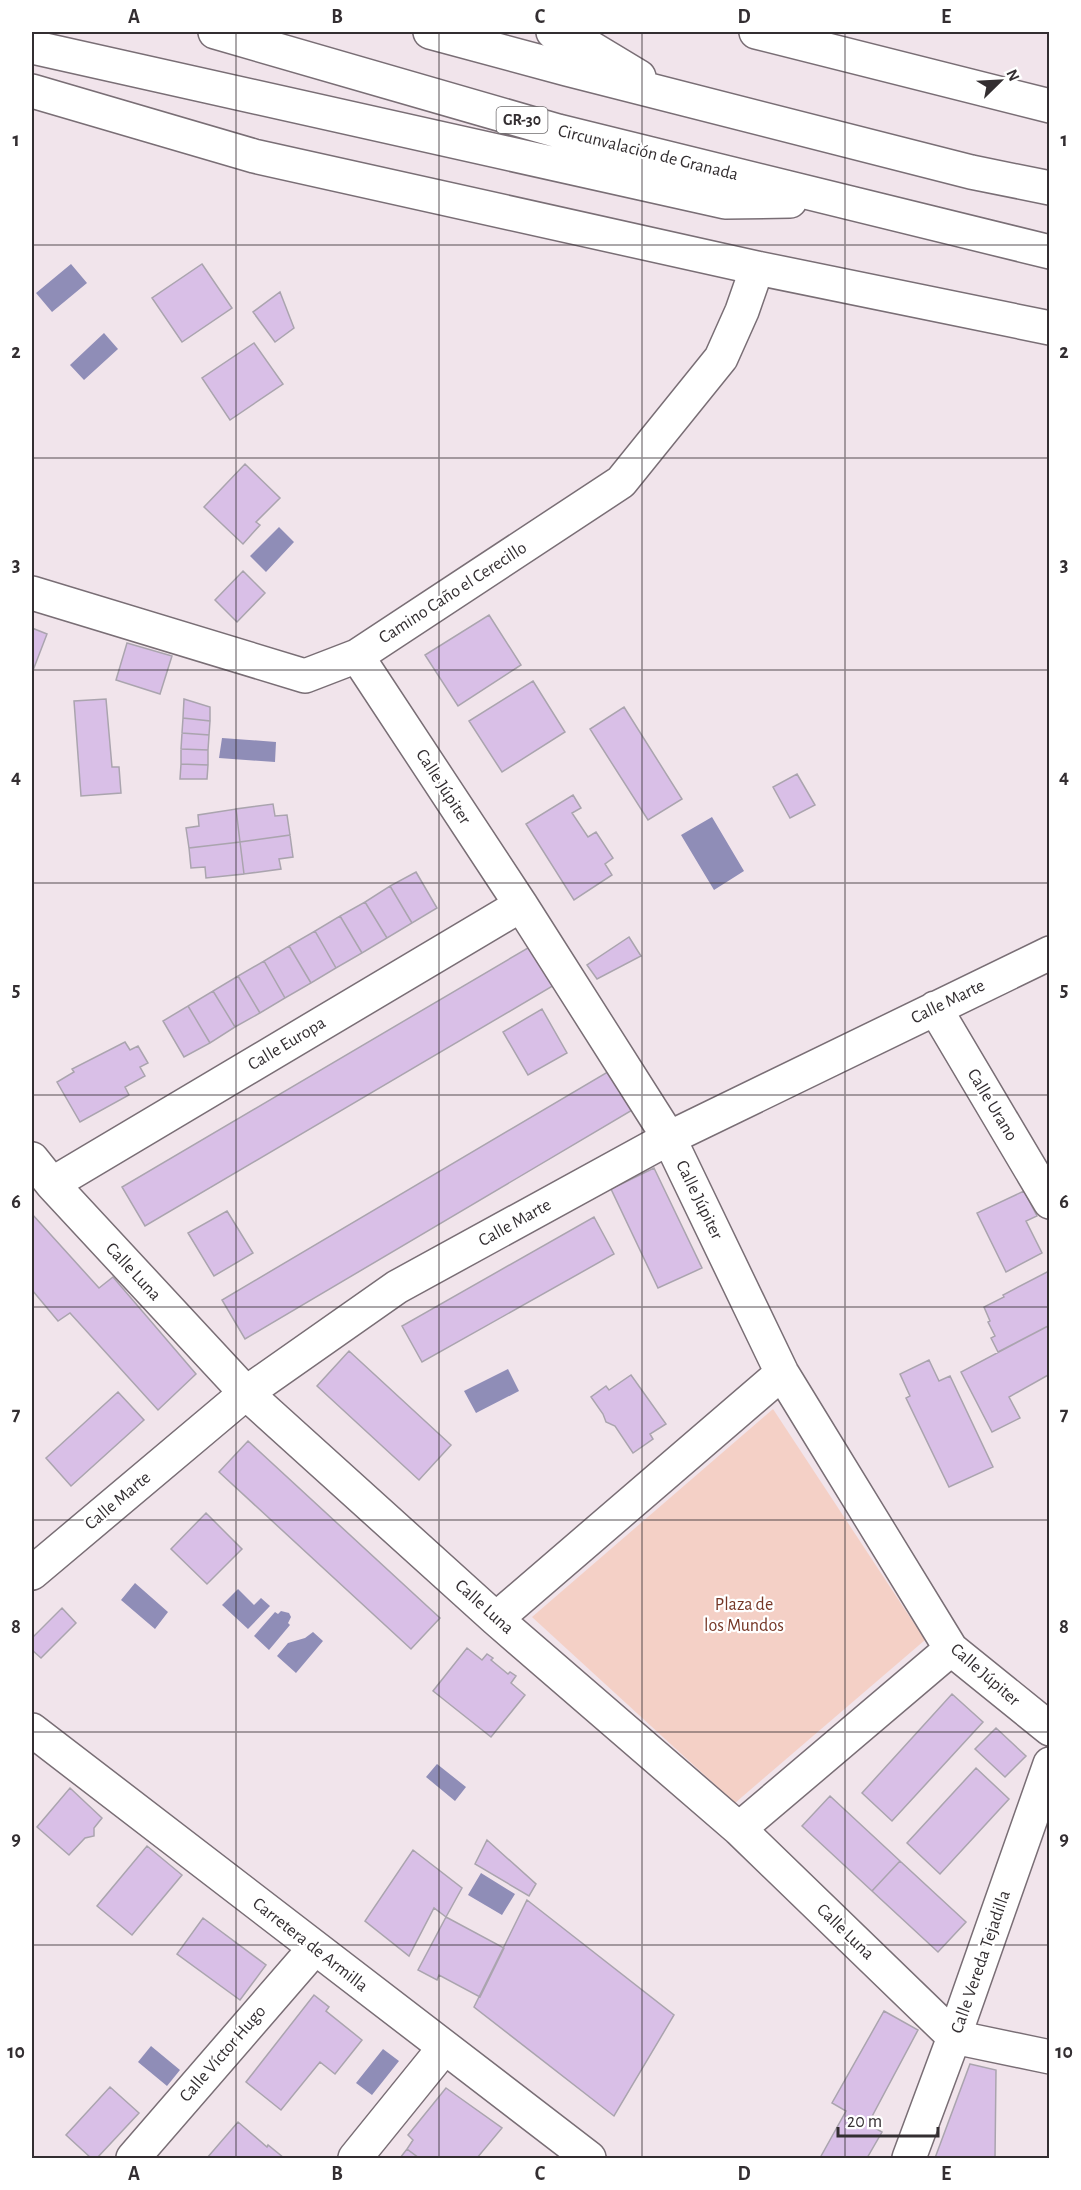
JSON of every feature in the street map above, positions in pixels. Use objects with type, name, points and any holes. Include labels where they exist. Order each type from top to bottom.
[{"type":"main road","name":"Circunvalación de Granada","points":[[215,32],[558,131],[1050,252]]},
{"type":"main road","points":[[430,32],[959,169],[1050,188]]},
{"type":"main road","points":[[553,32],[576,39],[669,95]]},
{"type":"main road","points":[[756,32],[1050,106]]},
{"type":"main road","points":[[32,47],[725,202],[832,200]]},
{"type":"main road","points":[[32,92],[254,156],[757,268],[1050,328]]},
{"type":"main road","name":"Camino Caño el Cerecillo","points":[[32,592],[305,676],[357,656],[621,482],[721,358],[742,311],[757,268]]},
{"type":"main road","name":"Calle Júpiter","points":[[357,656],[521,905],[669,1138],[782,1373],[951,1649],[1050,1729]]},
{"type":"main road","name":"Calle Europa","points":[[42,1171],[521,905]]},
{"type":"main road","name":"Calle Marte","points":[[32,1573],[246,1394],[397,1287],[669,1138],[1050,953]]},
{"type":"main road","name":"Calle Urano","points":[[935,1008],[1050,1202]]},
{"type":"main road","name":"Calle Luna","points":[[42,1171],[246,1394],[496,1619],[739,1829],[954,2037]]},
{"type":"main road","points":[[496,1619],[782,1373]]},
{"type":"main road","points":[[739,1829],[951,1649]]},
{"type":"main road","name":"Carretera de Armilla","points":[[32,1730],[314,1949],[589,2158]]},
{"type":"main road","name":"Calle Vereda Tejadilla","points":[[909,2158],[1050,1764]]},
{"type":"main road","name":"Calle Víctor Hugo","points":[[133,2158],[314,1949]]},
{"type":"main road","points":[[954,2037],[1050,2057]]},
{"type":"main road","points":[[355,2158],[444,2048]]},
{"type":"green space","name":"Plaza de los Mundos","points":[[773,1409],[925,1640],[735,1803],[532,1617]]},
{"type":"water","points":[[71,264],[87,283],[52,312],[36,293]]},
{"type":"water","points":[[104,333],[118,349],[84,380],[70,365]]},
{"type":"water","points":[[279,527],[294,542],[266,572],[250,556]]},
{"type":"water","points":[[222,738],[276,742],[275,762],[219,758]]},
{"type":"water","points":[[712,817],[744,871],[714,890],[681,835]]},
{"type":"water","points":[[508,1369],[519,1391],[476,1413],[464,1391]]},
{"type":"water","points":[[135,1583],[168,1612],[155,1629],[121,1600]]},
{"type":"water","points":[[238,1589],[254,1605],[261,1598],[270,1606],[248,1629],[222,1605]]},
{"type":"water","points":[[281,1611],[289,1613],[291,1617],[288,1623],[290,1625],[269,1650],[254,1636],[275,1612],[278,1614]]},
{"type":"water","points":[[313,1632],[323,1641],[296,1673],[277,1656],[288,1643],[305,1638]]},
{"type":"water","points":[[437,1764],[466,1787],[455,1801],[426,1777]]},
{"type":"water","points":[[481,1873],[515,1894],[502,1915],[468,1895]]},
{"type":"water","points":[[151,2046],[180,2070],[167,2086],[138,2062]]},
{"type":"water","points":[[383,2049],[399,2061],[372,2095],[356,2083]]},
{"type":"building","points":[[202,264],[232,308],[182,342],[152,298]]},
{"type":"building","points":[[280,292],[294,328],[275,342],[253,312]]},
{"type":"building","points":[[254,343],[283,384],[230,420],[202,378]]},
{"type":"building","points":[[245,464],[280,498],[256,522],[260,525],[243,544],[204,507]]},
{"type":"building","points":[[243,571],[265,593],[237,622],[215,600]]},
{"type":"building","points":[[489,615],[521,665],[458,706],[425,655]]},
{"type":"building","points":[[32,628],[47,634],[32,673]]},
{"type":"building","points":[[127,643],[172,656],[160,694],[116,680]]},
{"type":"building","points":[[533,681],[565,732],[502,772],[469,721]]},
{"type":"building","points":[[106,699],[112,767],[119,767],[121,793],[81,796],[74,701]]},
{"type":"building","points":[[184,699],[210,707],[210,721],[183,718]]},
{"type":"building","points":[[624,707],[682,799],[648,820],[590,729]]},
{"type":"building","points":[[183,718],[210,721],[209,735],[182,733]]},
{"type":"building","points":[[182,733],[209,735],[208,750],[181,749]]},
{"type":"building","points":[[181,749],[208,750],[208,765],[181,764]]},
{"type":"building","points":[[181,764],[208,765],[207,779],[180,779]]},
{"type":"building","points":[[797,774],[815,805],[790,818],[773,787]]},
{"type":"building","points":[[573,795],[581,808],[572,813],[588,837],[596,832],[613,858],[605,864],[612,875],[574,900],[526,824]]},
{"type":"building","points":[[273,804],[275,816],[287,815],[290,835],[240,842],[236,809]]},
{"type":"building","points":[[236,809],[240,842],[189,848],[186,828],[199,826],[198,815]]},
{"type":"building","points":[[290,835],[293,857],[279,859],[281,869],[244,874],[240,842]]},
{"type":"building","points":[[240,842],[244,874],[206,878],[205,867],[191,868],[189,848]]},
{"type":"building","points":[[416,872],[437,908],[412,923],[390,886]]},
{"type":"building","points":[[390,886],[412,923],[387,938],[365,902]]},
{"type":"building","points":[[365,902],[387,938],[362,953],[340,916]]},
{"type":"building","points":[[340,916],[362,953],[336,968],[315,931]]},
{"type":"building","points":[[315,931],[336,968],[311,983],[289,946]]},
{"type":"building","points":[[629,937],[641,956],[597,979],[587,965]]},
{"type":"building","points":[[533,945],[556,984],[145,1226],[122,1187]]},
{"type":"building","points":[[289,946],[311,983],[285,998],[264,961]]},
{"type":"building","points":[[264,961],[285,998],[260,1013],[238,976]]},
{"type":"building","points":[[238,976],[260,1013],[235,1027],[213,991]]},
{"type":"building","points":[[213,991],[235,1027],[210,1043],[188,1006]]},
{"type":"building","points":[[188,1006],[210,1043],[184,1057],[163,1021]]},
{"type":"building","points":[[542,1009],[567,1053],[528,1075],[503,1032]]},
{"type":"building","points":[[125,1042],[130,1050],[138,1046],[148,1063],[140,1067],[145,1076],[125,1087],[129,1095],[80,1122],[57,1082],[74,1072],[72,1069]]},
{"type":"building","points":[[611,1070],[634,1109],[245,1339],[222,1300]]},
{"type":"building","points":[[654,1168],[702,1268],[658,1288],[611,1189]]},
{"type":"building","points":[[1024,1191],[1037,1216],[1026,1221],[1042,1253],[1006,1272],[977,1213]]},
{"type":"building","points":[[227,1211],[253,1253],[214,1276],[188,1233]]},
{"type":"building","points":[[32,1214],[99,1288],[113,1277],[196,1374],[158,1410],[70,1313],[58,1321],[32,1290]]},
{"type":"building","points":[[594,1217],[614,1254],[422,1362],[402,1326]]},
{"type":"building","points":[[1049,1271],[1050,1325],[998,1352],[991,1338],[995,1336],[984,1307]]},
{"type":"building","points":[[1050,1325],[1050,1374],[1009,1397],[1020,1418],[992,1432],[961,1372]]},
{"type":"building","points":[[349,1351],[451,1445],[419,1480],[317,1386]]},
{"type":"building","points":[[929,1360],[939,1381],[950,1376],[993,1467],[949,1487],[906,1398],[910,1396],[900,1374]]},
{"type":"building","points":[[631,1375],[666,1424],[650,1434],[653,1439],[633,1453],[615,1426],[606,1422],[591,1397],[606,1386],[609,1390]]},
{"type":"building","points":[[118,1392],[144,1420],[71,1486],[46,1458]]},
{"type":"building","points":[[248,1441],[440,1618],[411,1649],[219,1472]]},
{"type":"building","points":[[206,1513],[242,1549],[207,1584],[171,1549]]},
{"type":"building","points":[[62,1608],[76,1623],[41,1658],[32,1650],[32,1638]]},
{"type":"building","points":[[467,1648],[482,1660],[487,1654],[508,1674],[510,1672],[516,1676],[511,1683],[525,1695],[491,1737],[433,1691]]},
{"type":"building","points":[[952,1694],[983,1722],[892,1821],[862,1793]]},
{"type":"building","points":[[996,1728],[1026,1756],[1005,1777],[975,1749]]},
{"type":"building","points":[[976,1768],[1009,1799],[940,1874],[907,1843]]},
{"type":"building","points":[[70,1788],[102,1818],[94,1828],[94,1836],[85,1838],[69,1855],[37,1827]]},
{"type":"building","points":[[830,1796],[900,1861],[872,1891],[802,1826]]},
{"type":"building","points":[[487,1840],[536,1884],[529,1896],[475,1864]]},
{"type":"building","points":[[147,1846],[182,1875],[132,1935],[97,1906]]},
{"type":"building","points":[[413,1850],[462,1888],[446,1917],[434,1908],[409,1956],[365,1921]]},
{"type":"building","points":[[900,1861],[966,1922],[938,1952],[872,1891]]},
{"type":"building","points":[[527,1900],[674,2015],[614,2116],[474,2007]]},
{"type":"building","points":[[446,1917],[504,1948],[480,1997],[439,1975],[437,1980],[418,1970]]},
{"type":"building","points":[[203,1918],[266,1965],[240,2000],[177,1954]]},
{"type":"building","points":[[314,1995],[329,2007],[326,2011],[362,2040],[335,2074],[320,2062],[281,2110],[246,2082]]},
{"type":"building","points":[[884,2011],[918,2030],[868,2124],[882,2132],[867,2158],[820,2158],[846,2111],[832,2103]]},
{"type":"building","points":[[970,2064],[996,2070],[995,2158],[935,2158]]},
{"type":"building","points":[[110,2087],[139,2113],[97,2158],[91,2158],[66,2135]]},
{"type":"building","points":[[446,2088],[502,2128],[477,2158],[419,2158],[407,2149],[413,2140],[408,2135]]},
{"type":"building","points":[[238,2122],[267,2147],[268,2145],[284,2158],[207,2158]]},
{"type":"building","points":[[407,2149],[419,2158],[400,2158]]}]
